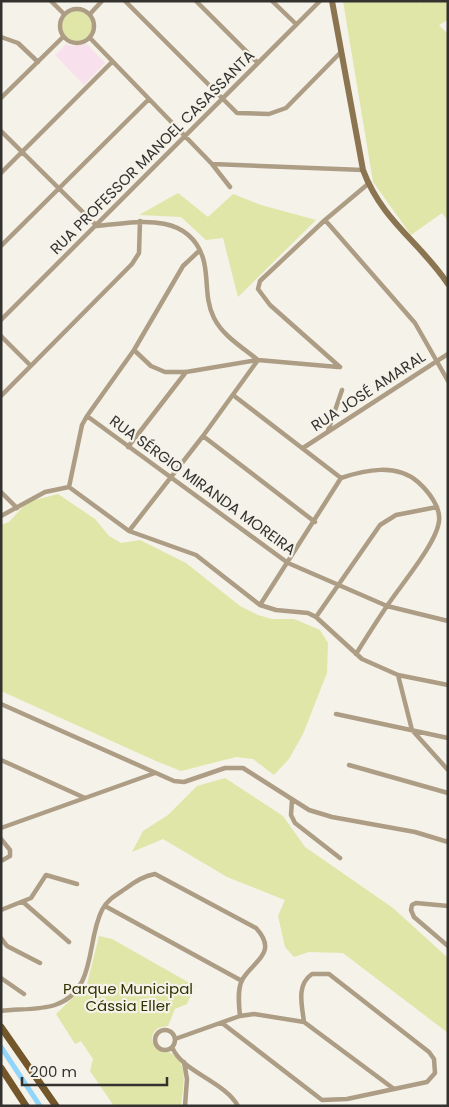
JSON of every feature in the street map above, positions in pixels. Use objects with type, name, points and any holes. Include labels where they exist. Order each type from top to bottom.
[{"type":"main road","points":[[1,1027],[56,1106]]},
{"type":"main road","points":[[1,1068],[26,1106]]},
{"type":"street","points":[[52,1],[64,14]]},
{"type":"street","points":[[90,14],[102,1]]},
{"type":"street","points":[[125,1],[237,113],[269,114],[286,108],[340,53]]},
{"type":"street","points":[[196,1],[258,63]]},
{"type":"street","points":[[272,1],[296,24]]},
{"type":"street","name":"RUA PROFESSOR MANOEL CASASSANTA","points":[[1,320],[320,1]]},
{"type":"street","points":[[332,1],[340,53],[363,170],[368,184],[385,212],[448,284]]},
{"type":"street","points":[[80,9],[90,14],[94,24],[90,38],[79,43],[68,41],[63,37],[60,23],[64,14],[69,10],[80,9]]},
{"type":"street","points":[[1,98],[63,37]]},
{"type":"street","points":[[1,38],[18,44],[38,62]]},
{"type":"street","points":[[90,38],[212,164],[230,187]]},
{"type":"street","points":[[1,173],[112,62]]},
{"type":"street","points":[[1,246],[148,100]]},
{"type":"street","points":[[1,131],[97,226],[140,221],[173,224],[190,235],[203,258],[209,307],[214,318],[228,337],[258,360]]},
{"type":"street","points":[[212,164],[363,170]]},
{"type":"street","points":[[134,350],[151,366],[165,372],[186,372],[258,360],[340,368],[270,306],[258,289],[260,280],[325,220],[368,184]]},
{"type":"street","points":[[325,220],[415,323],[448,381]]},
{"type":"street","points":[[1,396],[132,264],[139,253],[140,221]]},
{"type":"street","points":[[69,487],[82,425],[134,350],[183,266],[199,251]]},
{"type":"street","points":[[1,336],[30,365]]},
{"type":"street","name":"RUA JOSÉ AMARAL","points":[[303,448],[448,354]]},
{"type":"street","points":[[129,531],[203,436],[258,360]]},
{"type":"street","points":[[128,447],[186,372]]},
{"type":"street","points":[[328,431],[342,390]]},
{"type":"street","points":[[233,395],[341,478]]},
{"type":"street","name":"RUA SÉRGIO MIRANDA MOREIRA","points":[[87,416],[288,563],[337,586],[387,606],[447,619]]},
{"type":"street","points":[[203,436],[315,522]]},
{"type":"street","points":[[260,605],[315,522],[341,478],[368,471],[402,472],[416,480],[437,508],[439,520],[436,534],[356,654]]},
{"type":"street","points":[[1,516],[45,492],[69,487],[129,531],[196,555],[260,605],[276,610],[308,613],[316,617],[356,654],[398,675],[448,685]]},
{"type":"street","points":[[1,492],[16,508]]},
{"type":"street","points":[[316,617],[374,532],[385,521],[396,515],[437,508]]},
{"type":"street","points":[[398,675],[412,730],[448,770]]},
{"type":"street","points":[[1,704],[179,782],[225,768],[239,767],[251,771],[309,810],[332,817],[415,832],[448,842]]},
{"type":"street","points":[[336,714],[448,738]]},
{"type":"street","points":[[1,760],[85,798]]},
{"type":"street","points":[[349,765],[448,793]]},
{"type":"street","points":[[1,828],[155,773]]},
{"type":"street","points":[[292,800],[291,815],[296,823],[340,858]]},
{"type":"street","points":[[1,839],[10,850],[10,856],[1,861]]},
{"type":"street","points":[[1,1010],[54,1006],[78,988],[86,972],[99,917],[104,906],[112,898],[147,876],[155,874],[163,876],[260,932],[265,943],[263,956],[242,981],[240,1016]]},
{"type":"street","points":[[1,910],[31,898],[46,875],[77,884]]},
{"type":"street","points":[[23,902],[69,942]]},
{"type":"street","points":[[448,906],[416,903],[411,907],[414,917],[448,946]]},
{"type":"street","points":[[104,906],[242,981]]},
{"type":"street","points":[[1,938],[7,946],[40,963]]},
{"type":"street","points":[[1,950],[7,946]]},
{"type":"street","points":[[222,1023],[322,1100],[347,1099],[427,1082],[435,1073],[434,1059],[428,1052],[329,974],[312,974],[304,981],[301,996],[304,1022]]},
{"type":"street","points":[[1,978],[24,994]]},
{"type":"street","points":[[175,1039],[240,1016],[254,1014],[304,1022],[394,1089]]},
{"type":"street","points":[[172,1047],[160,1048],[155,1038],[160,1031],[168,1030],[175,1039]]},
{"type":"street","points":[[172,1047],[175,1039]]},
{"type":"street","points":[[172,1047],[183,1061],[231,1096],[238,1106]]},
{"type":"street","points":[[183,1061],[187,1079],[185,1106]]},
{"type":"street","points":[[187,1079],[194,1073],[200,1073]]},
{"type":"shaded area","points":[[66,44],[72,46],[87,44],[105,63],[84,85],[55,55]]},
{"type":"green space","points":[[343,1],[417,1],[421,5],[418,1],[448,1],[448,20],[439,25],[448,34],[448,221],[442,213],[411,235],[373,182]]},
{"type":"green space","points":[[77,11],[87,16],[92,26],[87,36],[77,41],[67,36],[62,26],[67,16]]},
{"type":"green space","points":[[178,193],[208,217],[233,194],[261,205],[316,220],[238,297],[223,238],[206,240],[181,217],[139,215]]},
{"type":"green space","points":[[58,494],[95,519],[109,536],[121,543],[140,540],[186,563],[240,606],[258,615],[272,619],[294,619],[320,630],[328,643],[327,673],[303,734],[289,759],[274,775],[253,759],[236,757],[181,771],[1,691],[1,525],[9,522],[27,502]]},
{"type":"green space","points":[[225,778],[283,816],[305,847],[393,908],[448,958],[448,1033],[343,953],[309,952],[294,957],[285,947],[278,916],[285,900],[227,877],[163,839],[132,852],[143,831],[168,815],[197,786]]},
{"type":"green space","name":"Parque Municipal Cássia Eller","points":[[99,936],[112,939],[195,986],[187,1004],[175,1009],[168,1026],[158,1028],[153,1033],[152,1038],[153,1044],[157,1049],[176,1056],[183,1068],[184,1083],[181,1106],[114,1106],[90,1071],[93,1059],[81,1041],[75,1044],[56,1014],[87,984]]},
{"type":"waterway","points":[[1,1047],[40,1106]]}]
